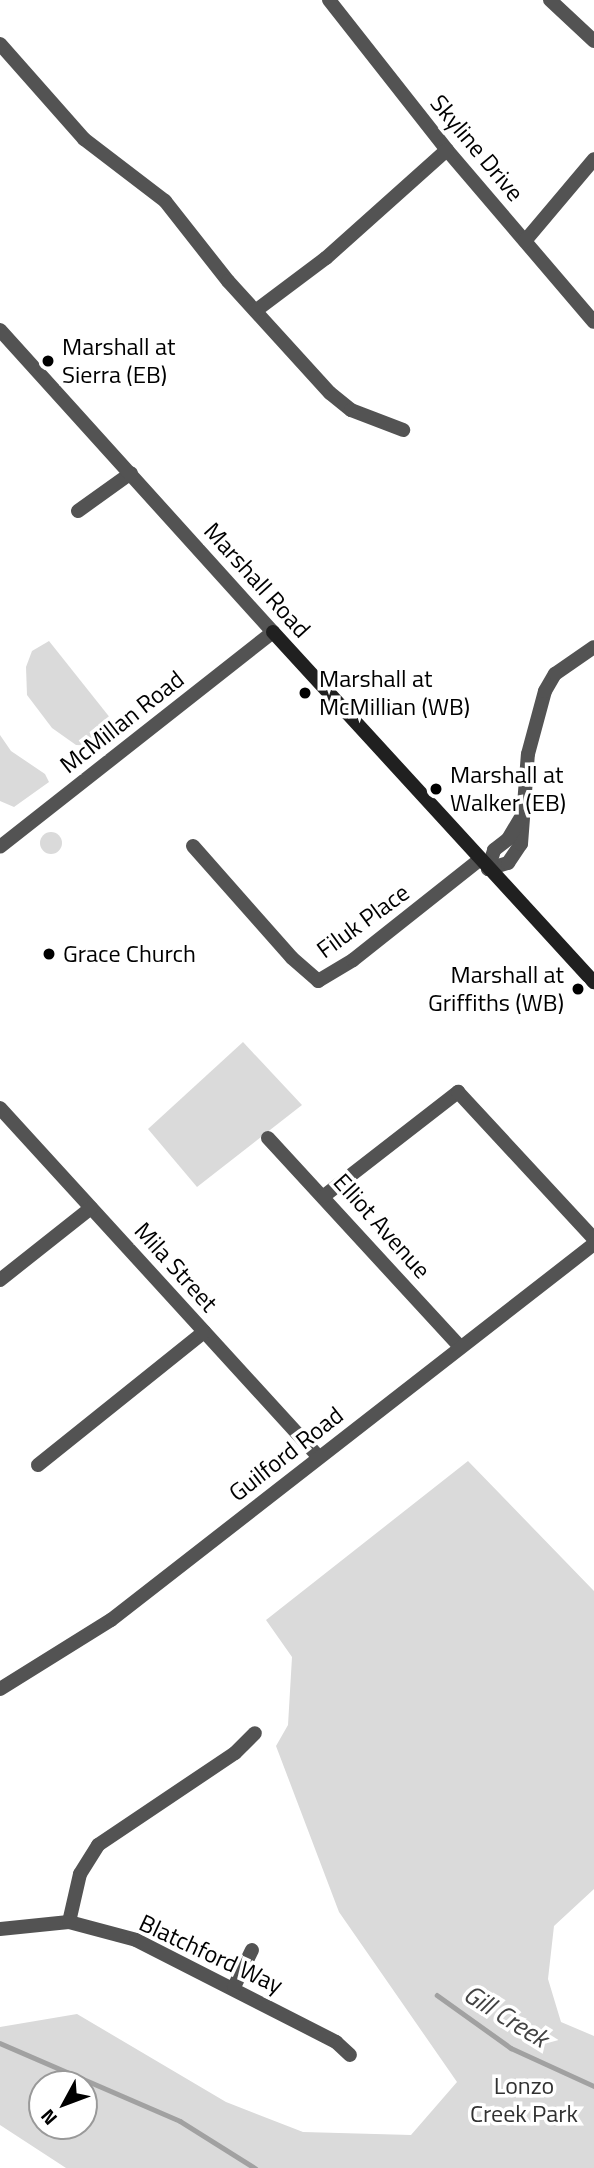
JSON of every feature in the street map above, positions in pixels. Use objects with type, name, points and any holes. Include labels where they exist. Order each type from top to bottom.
[{"type":"main road","name":"Marshall Road","points":[[273,632],[594,982]]},
{"type":"street","name":"Skyline Drive","points":[[328,0],[447,150],[594,322]]},
{"type":"street","points":[[550,0],[594,41]]},
{"type":"street","points":[[0,44],[84,139],[165,201],[228,281],[258,309],[330,393],[351,410],[403,430]]},
{"type":"street","points":[[258,309],[326,258],[447,150]]},
{"type":"street","points":[[525,241],[594,159]]},
{"type":"street","name":"Marshall Road","points":[[1,334],[131,473],[273,632]]},
{"type":"street","points":[[78,511],[131,473]]},
{"type":"street","name":"McMillan Road","points":[[0,847],[273,632]]},
{"type":"street","points":[[484,864],[494,850],[508,839],[525,811],[528,754],[537,708],[555,674],[594,648]]},
{"type":"street","name":"Filuk Place","points":[[194,846],[292,958],[318,981],[353,960],[484,864]]},
{"type":"street","points":[[324,1196],[457,1092],[594,1242]]},
{"type":"street","name":"Mila Street","points":[[0,1108],[319,1457]]},
{"type":"street","name":"Elliot Avenue","points":[[268,1138],[460,1346]]},
{"type":"street","points":[[0,1280],[91,1208]]},
{"type":"street","name":"Guilford Road","points":[[0,1689],[111,1620],[594,1242]]},
{"type":"street","points":[[38,1465],[204,1332]]},
{"type":"street","points":[[68,1922],[80,1874],[98,1845],[236,1753],[255,1732]]},
{"type":"street","name":"Blatchford Way","points":[[0,1929],[68,1922],[136,1940],[234,1987],[336,2042],[349,2055]]},
{"type":"street","points":[[234,1987],[252,1950]]},
{"type":"green space","points":[[49,641],[115,724],[100,746],[76,745],[52,728],[27,695],[26,667],[32,651]]},
{"type":"green space","points":[[0,735],[11,751],[45,774],[49,782],[14,807],[0,801]]},
{"type":"green space","points":[[51,832],[59,835],[62,843],[59,851],[51,854],[43,851],[40,843],[43,835]]},
{"type":"green space","points":[[243,1042],[302,1105],[197,1187],[148,1129]]},
{"type":"green space","name":"Lonzo Creek Park","points":[[468,1461],[594,1591],[594,1889],[554,1926],[548,1979],[561,2022],[594,2036],[594,2168],[66,2168],[0,2125],[0,2027],[77,2014],[226,2102],[303,2132],[411,2135],[457,2082],[339,1912],[276,1746],[288,1725],[292,1657],[266,1620]]},
{"type":"waterway","name":"Gill Creek","points":[[437,1995],[511,2048],[594,2086]]},
{"type":"waterway","points":[[0,2043],[180,2121],[255,2168]]},
{"type":"place","name":"Marshall at Sierra (EB)","points":[[48,361]]},
{"type":"place","name":"Marshall at McMillian (WB)","points":[[305,693]]},
{"type":"place","name":"Marshall at Walker (EB)","points":[[436,789]]},
{"type":"place","name":"Grace Church","points":[[49,954]]},
{"type":"place","name":"Marshall at Griffiths (WB)","points":[[578,989]]}]
